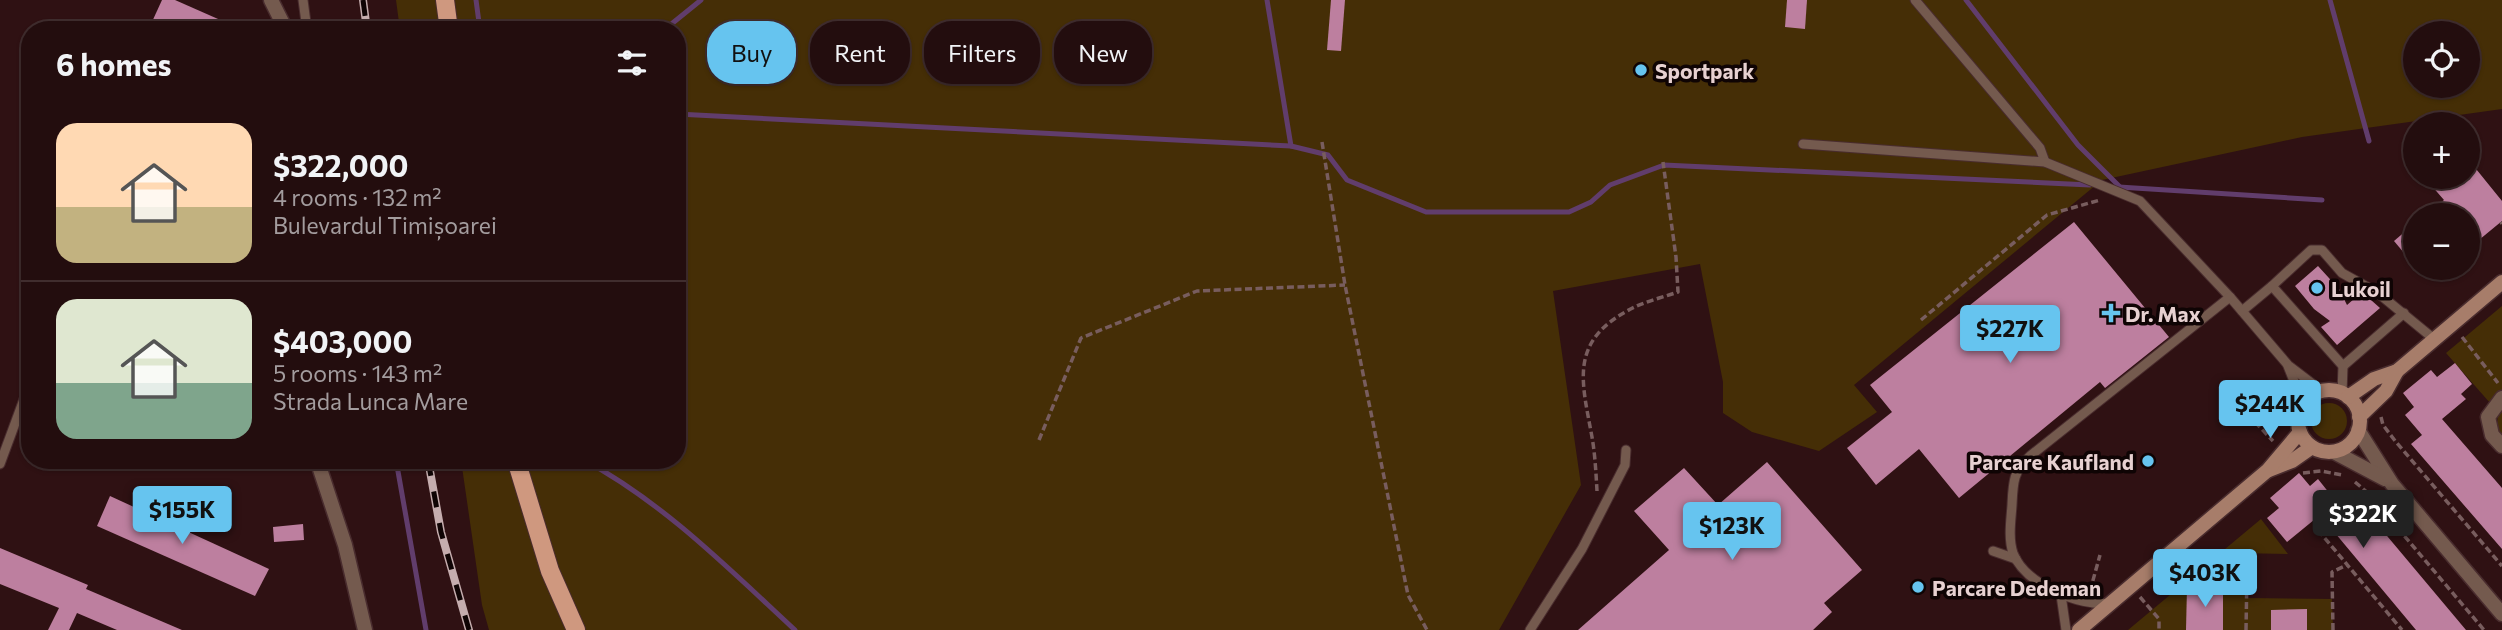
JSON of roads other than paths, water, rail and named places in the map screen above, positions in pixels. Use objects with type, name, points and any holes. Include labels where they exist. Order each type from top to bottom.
[{"type":"main road","points":[[445,0],[448,21]]},
{"type":"main road","points":[[2397,371],[2374,379],[2345,395],[2322,391],[2303,404],[2298,418],[2300,432],[2312,447],[2334,452],[2350,444],[2359,424],[2386,391],[2397,371],[2502,282]]},
{"type":"main road","points":[[2345,395],[2359,424]]},
{"type":"main road","points":[[2079,630],[2268,470],[2300,432]]},
{"type":"main road","points":[[2268,470],[2292,461],[2312,447]]},
{"type":"main road","points":[[519,469],[550,571],[576,630]]},
{"type":"street","points":[[271,0],[282,21]]},
{"type":"street","points":[[2502,398],[2488,417],[2492,435],[2502,446]]},
{"type":"street","points":[[2359,424],[2392,484],[2502,614]]},
{"type":"street","points":[[2334,452],[2392,484]]},
{"type":"street","points":[[320,469],[345,545],[365,630]]},
{"type":"lane","points":[[303,0],[306,21]]},
{"type":"lane","points":[[1914,0],[2040,148],[2045,162]]},
{"type":"lane","points":[[1803,144],[2045,162],[2140,201],[2230,297],[2288,365],[2322,391]]},
{"type":"lane","points":[[2242,311],[2311,250],[2322,250],[2342,273],[2378,293],[2434,339]]},
{"type":"lane","points":[[2272,286],[2343,366],[2345,395]]},
{"type":"lane","points":[[2015,559],[2010,539],[2013,479],[2018,467],[2230,297]]},
{"type":"lane","points":[[2343,366],[2404,313]]},
{"type":"lane","points":[[2288,365],[2303,404]]},
{"type":"lane","points":[[0,464],[21,407]]},
{"type":"lane","points":[[1530,630],[1582,549],[1625,465],[1626,450]]},
{"type":"lane","points":[[1993,551],[2015,559],[2061,596],[2087,603],[2111,603]]},
{"type":"lane","points":[[2061,596],[2067,630]]},
{"type":"waterway","points":[[476,0],[479,21]]},
{"type":"waterway","points":[[675,21],[701,0]]},
{"type":"waterway","points":[[1267,0],[1291,146]]},
{"type":"waterway","points":[[1966,0],[2078,145],[2120,187]]},
{"type":"waterway","points":[[2330,0],[2369,141]]},
{"type":"waterway","points":[[686,114],[1291,146],[1328,155],[1347,180],[1426,212],[1569,212],[1591,202],[1610,185],[1664,165],[2090,185]]},
{"type":"waterway","points":[[2119,187],[2322,200]]},
{"type":"waterway","points":[[398,469],[426,630]]},
{"type":"waterway","points":[[599,469],[641,496],[695,538],[795,630]]},
{"type":"railway","points":[[363,0],[366,21]]},
{"type":"railway","points":[[430,469],[441,532],[469,630]]},
{"type":"place","name":"Sportpark","points":[[1641,70]]},
{"type":"place","name":"Lukoil","points":[[2317,288]]},
{"type":"place","name":"Dr. Max","points":[[2111,313]]},
{"type":"place","name":"Parcare Kaufland","points":[[2148,461]]},
{"type":"place","name":"Parcare Dedeman","points":[[1918,587]]}]
